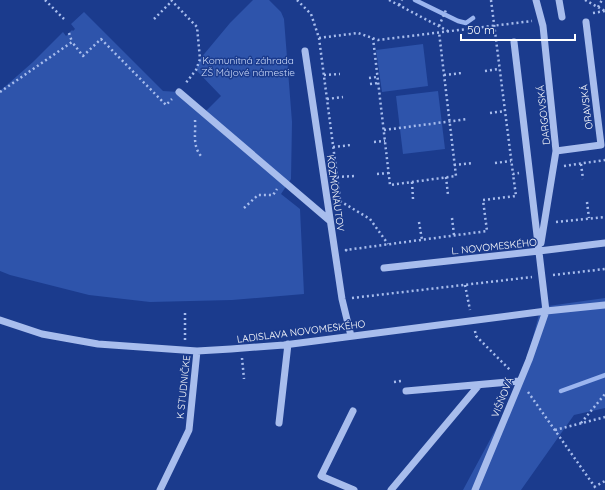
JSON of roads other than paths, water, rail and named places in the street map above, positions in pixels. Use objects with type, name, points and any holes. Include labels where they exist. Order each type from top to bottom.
[{"type":"street","name":"DARGOVSKÁ","points":[[536,0],[543,26],[556,151],[539,252]]},
{"type":"street","points":[[559,0],[562,17]]},
{"type":"street","name":"ORAVSKÁ","points":[[556,151],[601,145],[586,22]]},
{"type":"street","name":"DARGOVSKÁ","points":[[514,42],[546,311]]},
{"type":"street","name":"KOZMONAUTOV","points":[[305,51],[329,220],[342,299],[351,336]]},
{"type":"street","points":[[179,92],[329,220]]},
{"type":"street","name":"L. NOVOMESKÉHO","points":[[384,268],[539,252],[605,243]]},
{"type":"street","name":"LADISLAVA NOVOMESKÉHO","points":[[0,320],[42,334],[98,344],[197,350],[288,344],[546,311],[605,305]]},
{"type":"street","name":"VIŠŇOVÁ","points":[[475,490],[520,381],[546,311]]},
{"type":"street","points":[[279,423],[288,344]]},
{"type":"street","name":"K STUDNIČKE","points":[[160,490],[189,430],[197,350]]},
{"type":"street","points":[[406,391],[520,381]]},
{"type":"street","points":[[391,490],[479,385]]},
{"type":"street","points":[[353,411],[321,476],[354,490]]},
{"type":"waterway","points":[[415,0],[458,21],[466,23],[473,18]]},
{"type":"waterway","points":[[561,391],[605,375]]},
{"type":"park label","name":"Komunitná záhrada ZŠ Májové námestie","points":[[248,66]]}]
